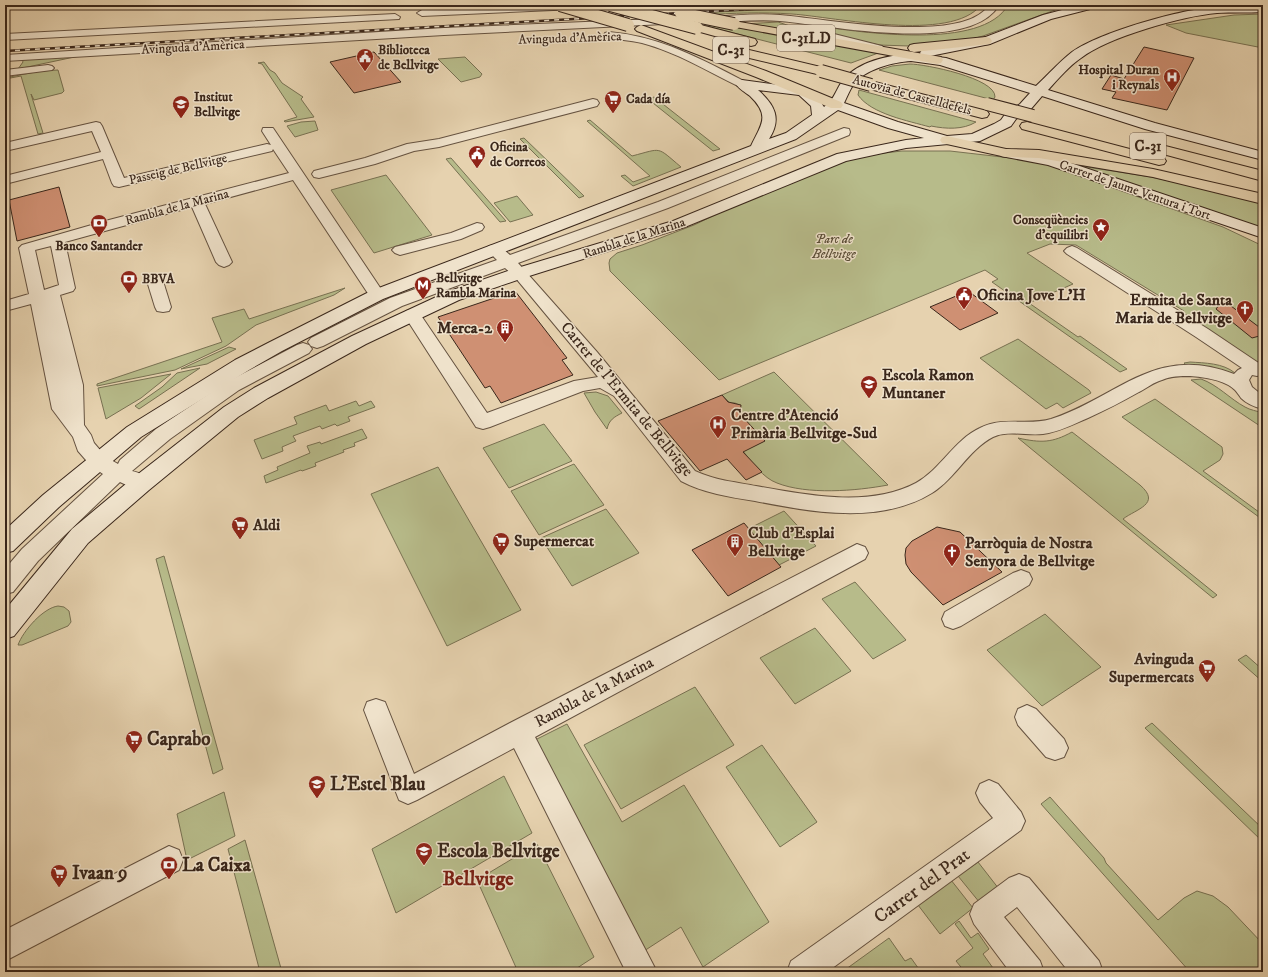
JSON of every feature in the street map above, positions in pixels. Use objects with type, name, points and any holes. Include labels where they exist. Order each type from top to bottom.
[{"type":"highway","name":"Autovia de Castelldefels","points":[[560,5],[641,29],[821,71],[876,80]]},
{"type":"highway","name":"Autovia de Castelldefels","points":[[610,5],[833,64],[876,80],[1030,121],[1263,176]]},
{"type":"highway","name":"C-31LD","points":[[649,5],[734,24],[803,37],[878,48],[937,60]]},
{"type":"highway","points":[[641,29],[836,105]]},
{"type":"highway","points":[[878,48],[928,47],[986,41]]},
{"type":"highway","name":"Autovia de Castelldefels","points":[[1030,121],[1203,173],[1263,189]]},
{"type":"highway","points":[[947,140],[1006,153],[1039,154],[1153,173],[1263,197]]},
{"type":"highway","points":[[1203,173],[1227,186],[1263,197]]},
{"type":"street","points":[[5,37],[408,14],[516,5]]},
{"type":"street","points":[[5,32],[599,5]]},
{"type":"street","name":"Avinguda d'Amèrica","points":[[32,69],[60,61],[81,58],[574,30],[614,24],[768,17],[895,30],[938,29],[975,20],[987,14],[994,5]]},
{"type":"street","points":[[947,140],[893,125],[836,105],[848,82],[854,76],[878,62],[986,41],[1047,17],[1094,5]]},
{"type":"street","points":[[416,6],[408,14],[398,8],[416,6]]},
{"type":"street","points":[[992,76],[1007,88],[1010,96],[1011,116],[1025,107],[1076,55],[1098,43],[1126,32],[1181,16],[1216,10],[1263,9]]},
{"type":"street","name":"Avinguda d'Amèrica","points":[[768,17],[809,30],[878,48]]},
{"type":"street","name":"Avinguda d'Amèrica","points":[[809,30],[807,26],[811,24],[839,24]]},
{"type":"street","name":"Avinguda d'Amèrica","points":[[8,58],[380,41],[397,35],[417,33],[501,34]]},
{"type":"street","name":"Avinguda d'Amèrica","points":[[552,37],[600,34],[627,35],[655,42],[686,55],[742,84]]},
{"type":"street","name":"Avinguda d'Amèrica","points":[[5,73],[17,64],[17,61],[8,58]]},
{"type":"street","points":[[895,58],[937,60]]},
{"type":"street","name":"C-31LD","points":[[937,60],[1040,90],[1131,120],[1263,156]]},
{"type":"street","points":[[1069,63],[1068,84],[1080,95],[1101,107],[1131,120]]},
{"type":"street","name":"Avinguda d'Amèrica","points":[[5,73],[61,67]]},
{"type":"street","points":[[742,84],[803,92],[807,98],[819,107],[819,117]]},
{"type":"street","points":[[742,84],[756,94],[768,112],[769,126],[758,148]]},
{"type":"street","points":[[319,174],[412,147],[439,143],[593,103]]},
{"type":"street","name":"Rambla de la Marina","points":[[5,544],[47,504],[134,432],[275,346],[313,345],[359,340],[453,296],[507,261],[599,211],[791,136],[836,105]]},
{"type":"street","name":"Rambla de la Marina","points":[[5,628],[80,536],[141,484],[231,412],[261,393],[376,285],[507,261],[679,224],[842,157],[906,144],[975,138],[999,127],[1011,116]]},
{"type":"street","name":"Passeig de Bellvitge","points":[[5,147],[96,126],[119,183],[267,148]]},
{"type":"street","points":[[268,131],[376,285]]},
{"type":"street","name":"Rambla de la Marina","points":[[5,585],[30,555],[163,434],[233,386],[377,310],[396,302],[663,205],[844,132]]},
{"type":"street","name":"Carrer de Jaume Ventura i Tort","points":[[1006,153],[1051,161],[1263,233]]},
{"type":"street","points":[[5,180],[108,154]]},
{"type":"street","name":"Rambla de la Marina","points":[[141,484],[135,479],[118,474],[99,462],[85,446],[82,435],[61,409],[44,295],[27,248],[128,219],[298,175]]},
{"type":"street","name":"Rambla de la Marina","points":[[199,206],[224,262]]},
{"type":"street","points":[[400,250],[456,236],[477,227]]},
{"type":"street","points":[[5,306],[67,288],[57,240]]},
{"type":"street","points":[[1072,251],[1205,335],[1252,374],[1249,396],[1263,403]]},
{"type":"street","name":"Carrer de l'Ermita de Bellvitge","points":[[507,261],[623,394],[688,476],[701,483],[767,496],[845,506],[905,497],[924,488],[942,474],[975,440],[987,432],[1013,426],[1035,428],[1051,426],[1158,374],[1183,365],[1234,380],[1252,374]]},
{"type":"street","points":[[155,281],[164,307]]},
{"type":"street","points":[[412,316],[483,422],[580,385],[602,382],[613,386],[623,394]]},
{"type":"street","points":[[580,385],[597,370],[591,356]]},
{"type":"street","name":"Rambla de la Marina","points":[[376,710],[408,791],[857,553]]},
{"type":"street","points":[[953,620],[1021,579]]},
{"type":"street","points":[[1027,717],[1055,748]]},
{"type":"street","points":[[519,731],[634,969]]},
{"type":"street","name":"Carrer del Prat","points":[[802,972],[1012,821],[989,793]]},
{"type":"street","points":[[5,946],[169,860]]},
{"type":"street","points":[[1029,972],[984,914],[1019,888],[1088,972]]},
{"type":"green space","points":[[859,5],[981,5],[966,16],[945,23],[919,25],[891,25],[792,14],[748,13],[703,15],[696,13]]},
{"type":"green space","points":[[1008,5],[1069,5],[983,36],[964,41],[909,46],[879,45],[812,29],[817,26],[890,34],[919,35],[948,33],[973,29],[994,19]]},
{"type":"green space","points":[[1263,14],[1263,48],[1186,33],[1166,25],[1234,15]]},
{"type":"green space","points":[[778,22],[805,31],[855,43],[743,24]]},
{"type":"green space","points":[[723,25],[881,52],[851,63],[706,26]]},
{"type":"green space","points":[[79,56],[18,69],[23,62],[22,59]]},
{"type":"green space","points":[[465,57],[482,74],[480,77],[461,82],[438,59]]},
{"type":"green space","points":[[264,62],[282,83],[303,97],[301,99],[314,117],[284,121],[297,117],[262,64],[258,63]]},
{"type":"green space","points":[[910,64],[943,69],[972,78],[992,90],[995,97],[993,100],[879,70],[892,66]]},
{"type":"green space","points":[[58,70],[64,91],[62,93],[34,100],[31,94],[43,133],[38,134],[21,76],[5,78],[40,71]]},
{"type":"green space","points":[[859,90],[976,122],[960,128],[930,127],[881,112],[864,102],[858,95]]},
{"type":"green space","points":[[654,97],[720,149],[713,151],[648,99]]},
{"type":"green space","points":[[590,120],[632,156],[655,150],[663,152],[681,167],[633,186],[621,176],[625,175],[633,182],[650,176],[587,121]]},
{"type":"green space","points":[[315,121],[318,130],[295,137],[287,126],[301,122]]},
{"type":"green space","points":[[524,138],[584,196],[579,198],[520,139]]},
{"type":"green space","name":"Parc de Bellvitge","points":[[902,151],[950,151],[1037,161],[1223,227],[1263,246],[1263,365],[1249,358],[1183,315],[1184,311],[1076,245],[1050,244],[1027,253],[1073,284],[1029,303],[1127,369],[1120,372],[992,282],[998,279],[985,270],[719,380],[610,271],[610,259],[617,253],[694,225],[788,180],[831,162],[867,155]]},
{"type":"green space","points":[[451,158],[506,221],[500,222],[446,159]]},
{"type":"green space","points":[[1074,165],[1151,177],[1263,201],[1263,230]]},
{"type":"green space","points":[[386,175],[432,235],[374,253],[331,190]]},
{"type":"green space","points":[[517,196],[533,215],[510,222],[494,203]]},
{"type":"green space","points":[[345,288],[334,295],[256,325],[226,346],[175,370],[97,386],[97,384],[222,342],[212,318],[244,309],[249,319]]},
{"type":"green space","points":[[1018,339],[1089,390],[1091,393],[1063,408],[1057,403],[1046,409],[980,358]]},
{"type":"green space","points":[[229,347],[236,349],[207,364],[181,369]]},
{"type":"green space","points":[[1190,362],[1219,365],[1235,373],[1233,377],[1186,365],[1184,363]]},
{"type":"green space","points":[[200,368],[139,409],[135,406],[162,387],[177,373]]},
{"type":"green space","points":[[774,372],[888,485],[832,491],[802,489],[777,483],[762,474],[743,451],[764,441],[740,414],[739,405],[730,403],[722,395]]},
{"type":"green space","points":[[171,374],[141,398],[106,419],[98,388]]},
{"type":"green space","points":[[1201,379],[1213,385],[1245,407],[1263,413],[1263,428],[1191,380]]},
{"type":"green space","points":[[596,392],[608,396],[622,413],[612,419],[607,429],[584,393]]},
{"type":"green space","points":[[1155,399],[1222,447],[1223,454],[1220,460],[1203,471],[1263,515],[1263,520],[1122,417]]},
{"type":"green space","points":[[356,401],[359,406],[371,401],[375,407],[348,417],[350,421],[337,426],[335,424],[322,429],[320,426],[293,436],[296,441],[282,447],[283,451],[262,459],[254,440],[297,424],[294,417],[326,405],[329,411]]},
{"type":"green space","points":[[544,424],[572,461],[509,488],[483,448]]},
{"type":"green space","points":[[362,429],[367,438],[354,443],[355,446],[343,450],[344,452],[315,463],[316,466],[266,483],[264,476],[278,470],[277,467],[310,453],[307,446],[320,442],[321,444]]},
{"type":"green space","points":[[1072,432],[1140,485],[1146,492],[1148,501],[1145,505],[1123,519],[1217,595],[1213,598],[1018,438],[1033,441],[1046,441],[1065,436]]},
{"type":"green space","points":[[574,464],[604,505],[539,535],[511,491]]},
{"type":"green space","points":[[438,467],[521,610],[447,646],[371,494]]},
{"type":"green space","points":[[606,509],[639,553],[572,586],[541,538]]},
{"type":"green space","points":[[784,511],[816,546],[779,565],[748,529]]},
{"type":"green space","points":[[164,556],[223,769],[213,774],[156,559]]},
{"type":"green space","points":[[855,582],[906,640],[873,659],[822,599]]},
{"type":"green space","points":[[58,606],[64,607],[69,611],[71,622],[68,626],[22,645],[18,645],[24,633],[34,621],[46,611]]},
{"type":"green space","points":[[1045,614],[1101,667],[1042,706],[987,650]]},
{"type":"green space","points":[[815,628],[851,671],[795,704],[760,658]]},
{"type":"green space","points":[[1246,655],[1263,670],[1263,682],[1238,660]]},
{"type":"green space","points":[[695,687],[734,745],[621,809],[584,745]]},
{"type":"green space","points":[[1152,723],[1263,829],[1263,842],[1145,728]]},
{"type":"green space","points":[[567,724],[622,822],[684,785],[769,922],[703,967],[681,927],[644,951],[535,740]]},
{"type":"green space","points":[[762,745],[817,822],[780,847],[726,767]]},
{"type":"green space","points":[[504,776],[532,833],[396,913],[372,849]]},
{"type":"green space","points":[[224,792],[235,836],[187,860],[177,814]]},
{"type":"green space","points":[[1050,797],[1104,858],[1106,863],[1158,920],[1184,898],[1197,891],[1213,896],[1228,907],[1263,944],[1263,972],[1190,972],[1041,804]]},
{"type":"green space","points":[[245,840],[282,972],[260,972],[228,849]]},
{"type":"green space","points":[[537,844],[594,957],[571,972],[518,972],[477,880]]},
{"type":"green space","points":[[978,862],[999,889],[980,903],[958,876]]},
{"type":"green space","points":[[951,880],[973,908],[940,934],[918,905]]},
{"type":"green space","points":[[959,921],[971,938],[978,933],[989,949],[983,954],[993,968],[988,972],[965,972],[956,961],[973,948],[955,924]]},
{"type":"green space","points":[[889,938],[905,961],[911,958],[921,972],[842,972]]},
{"type":"building","points":[[1144,47],[1194,58],[1167,110],[1112,98],[1116,92],[1102,89],[1111,75],[1124,79]]},
{"type":"building","name":"Biblioteca de Bellvitge","points":[[374,52],[401,82],[354,93],[330,62]]},
{"type":"building","points":[[59,187],[70,227],[17,241],[9,200]]},
{"type":"building","name":"Merca-2","points":[[515,291],[567,358],[562,360],[573,375],[501,403],[490,386],[485,388],[438,317]]},
{"type":"building","name":"Oficina Jove L'H","points":[[968,291],[998,313],[960,330],[930,307]]},
{"type":"building","name":"Ermita de Santa Maria de Bellvitge","points":[[1223,300],[1263,330],[1263,335],[1252,338],[1216,309]]},
{"type":"building","name":"Centre d'Atenció Primària Bellvitge-Sud","points":[[722,395],[728,402],[741,405],[740,414],[765,441],[743,452],[762,472],[746,480],[727,459],[700,471],[658,421]]},
{"type":"building","name":"Club d'Esplai Bellvitge","points":[[744,523],[781,567],[728,596],[692,550]]},
{"type":"building","name":"Parròquia de Nostra Senyora de Bellvitge","points":[[937,527],[960,532],[1002,572],[943,605],[911,572],[906,564],[905,555],[906,548],[912,541]]},
{"type":"railway","points":[[5,51],[822,5]]},
{"type":"place","name":"Biblioteca de Bellvitge","points":[[365,72]]},
{"type":"place","name":"Hospital Duran i Reynals","points":[[1172,92]]},
{"type":"place","name":"Cada día","points":[[613,114]]},
{"type":"place","name":"Institut Bellvitge","points":[[181,119]]},
{"type":"place","name":"Oficina de Correos","points":[[477,169]]},
{"type":"place","name":"Banco Santander","points":[[99,238]]},
{"type":"place","name":"Conseqüències d'equilibri","points":[[1101,242]]},
{"type":"place","name":"BBVA","points":[[129,294]]},
{"type":"place","name":"Bellvitge Rambla Marina","points":[[423,300]]},
{"type":"place","name":"Oficina Jove L'H","points":[[964,310]]},
{"type":"place","name":"Ermita de Santa Maria de Bellvitge","points":[[1245,324]]},
{"type":"place","name":"Merca-2","points":[[505,343]]},
{"type":"place","name":"Escola Ramon Muntaner","points":[[869,399]]},
{"type":"place","name":"Centre d'Atenció Primària Bellvitge-Sud","points":[[718,439]]},
{"type":"place","name":"Aldi","points":[[240,540]]},
{"type":"place","name":"Supermercat","points":[[501,556]]},
{"type":"place","name":"Club d'Esplai Bellvitge","points":[[735,557]]},
{"type":"place","name":"Parròquia de Nostra Senyora de Bellvitge","points":[[952,567]]},
{"type":"place","name":"Avinguda Supermercats","points":[[1207,683]]},
{"type":"place","name":"Caprabo","points":[[134,754]]},
{"type":"place","name":"L'Estel Blau","points":[[317,799]]},
{"type":"place","name":"Escola Bellvitge","points":[[424,866]]},
{"type":"place","name":"La Caixa","points":[[169,880]]},
{"type":"place","name":"Ivaan 9","points":[[59,888]]},
{"type":"district","name":"Bellvitge","points":[[478,879]]}]
